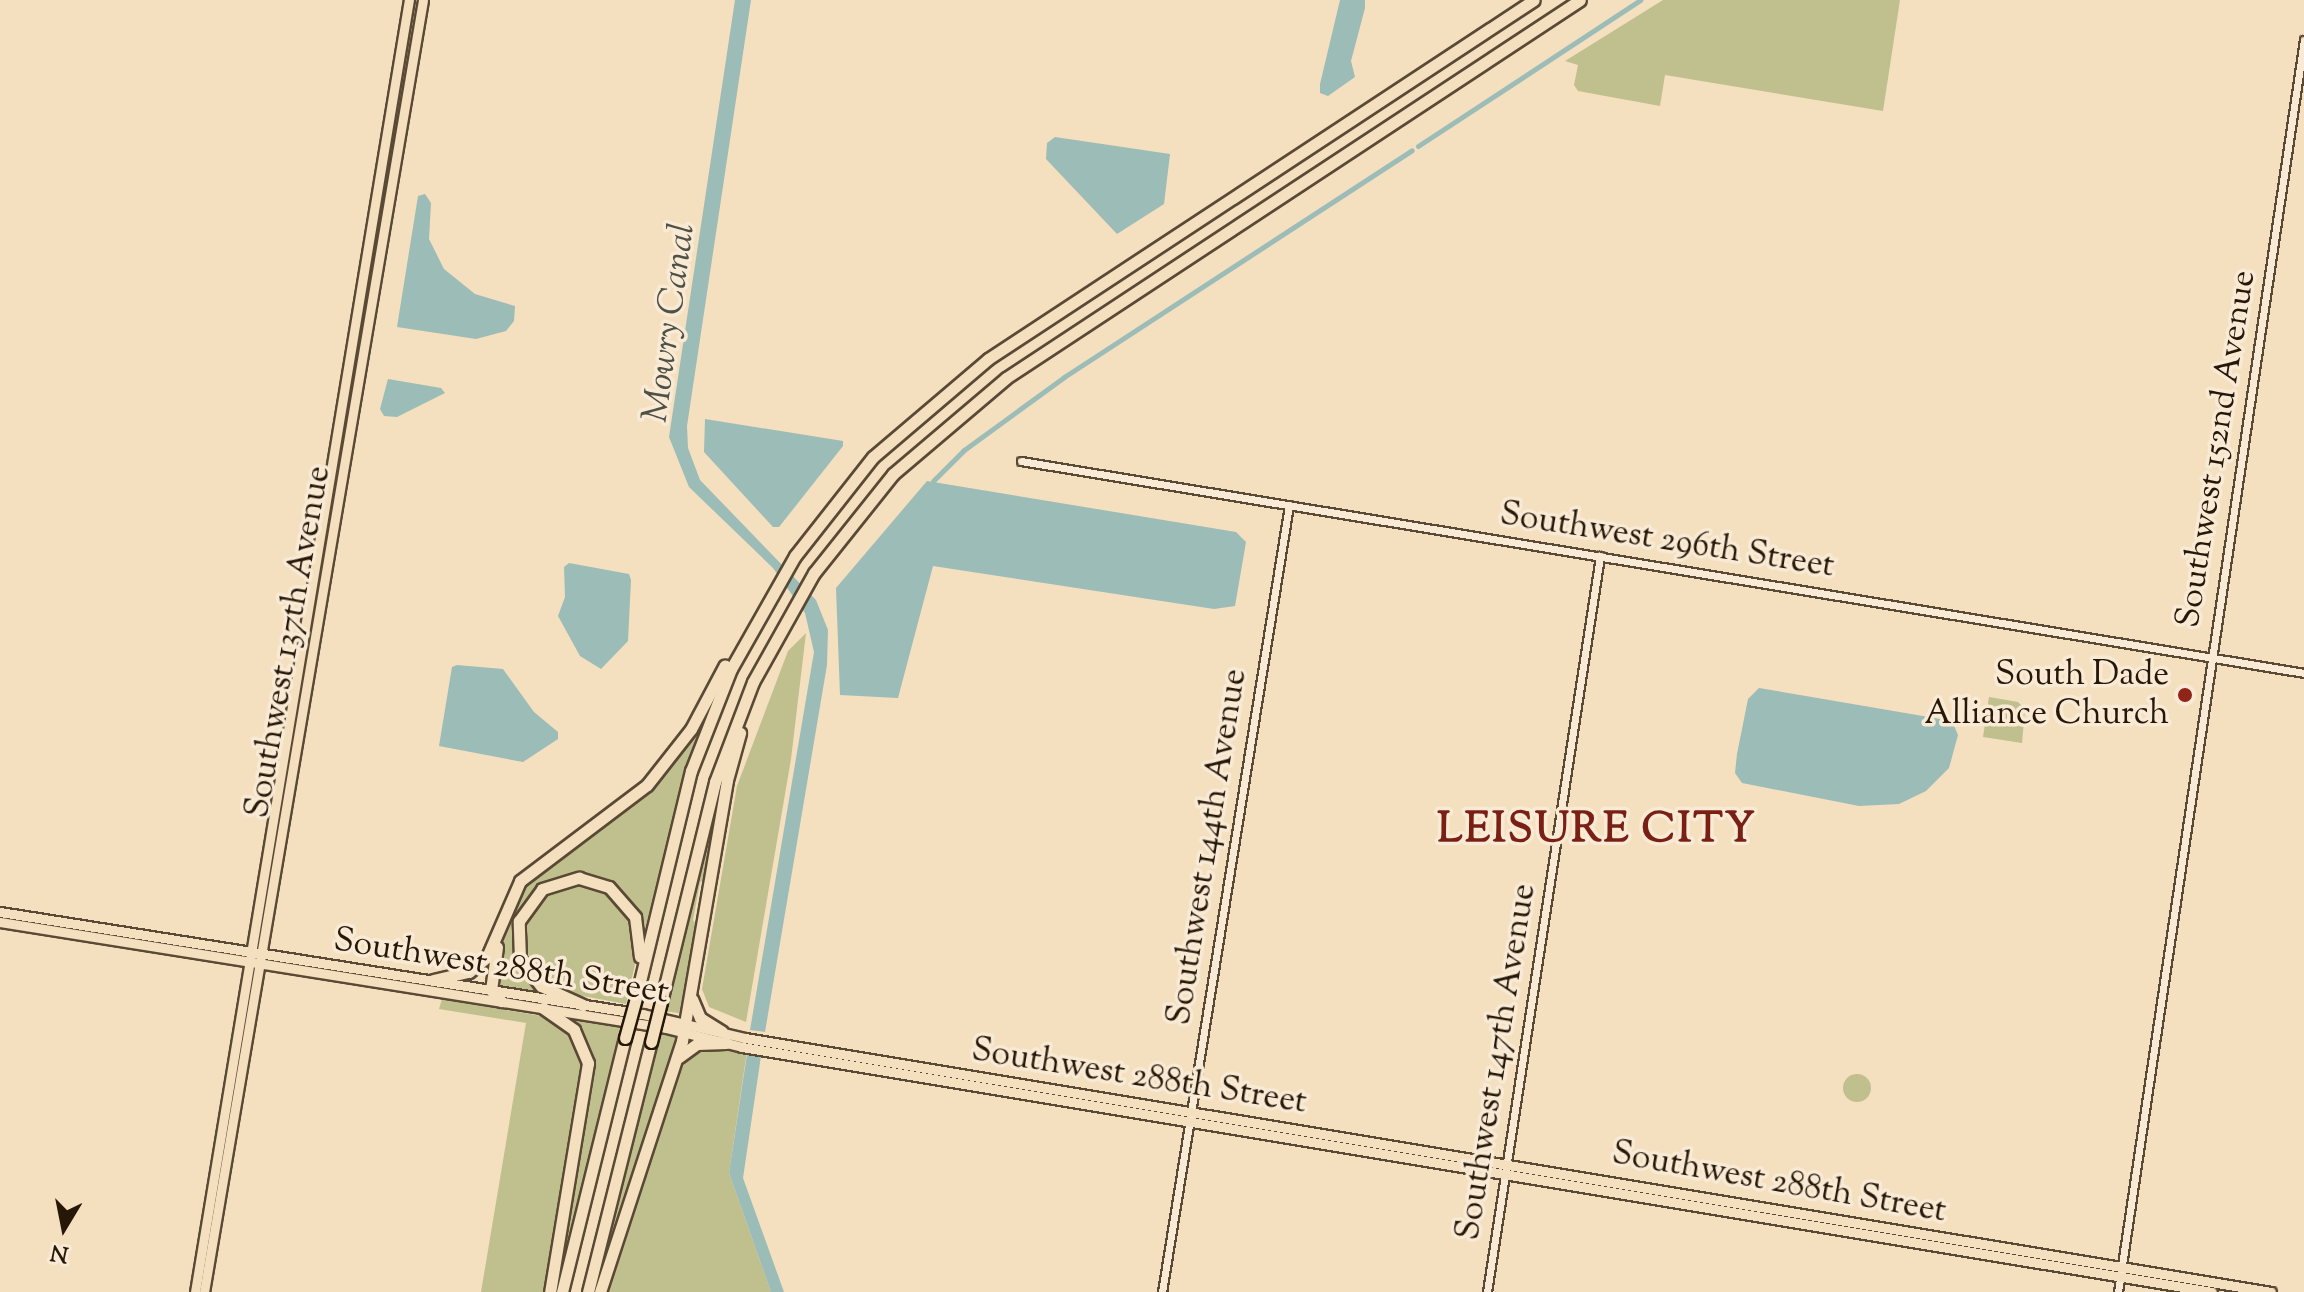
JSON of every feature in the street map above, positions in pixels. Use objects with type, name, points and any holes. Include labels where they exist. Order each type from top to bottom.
[{"type":"highway","points":[[501,1001],[491,990],[497,935],[509,897],[534,867],[647,785],[675,752],[795,556],[873,457],[957,382],[1534,0]]},
{"type":"highway","points":[[588,1292],[715,782],[769,651],[814,573],[893,474],[1006,378],[1580,0]]},
{"type":"highway","points":[[562,1292],[691,771],[731,669],[768,597]]},
{"type":"highway","points":[[600,1292],[677,1061],[727,780],[769,651]]},
{"type":"highway","points":[[583,1005],[541,986],[528,974],[518,949],[517,929],[526,906],[559,880],[590,879],[624,900],[640,934],[640,982]]},
{"type":"highway","points":[[433,980],[478,966],[497,935]]},
{"type":"highway","points":[[691,995],[700,1018],[724,1038]]},
{"type":"highway","points":[[543,1008],[574,1030],[588,1063],[550,1292]]},
{"type":"highway","points":[[677,1061],[694,1045],[724,1038]]},
{"type":"main road","name":"Southwest 137th Avenue","points":[[204,1292],[298,666],[409,0]]},
{"type":"main road","name":"Southwest 137th Avenue","points":[[255,958],[298,743],[423,0]]},
{"type":"main road","points":[[325,507],[338,509]]},
{"type":"main road","points":[[298,666],[304,677],[298,743]]},
{"type":"main road","name":"Southwest 288th Street","points":[[0,912],[501,1001],[682,1027]]},
{"type":"main road","name":"Southwest 288th Street","points":[[0,922],[433,980],[583,1005],[724,1038],[2210,1288],[2271,1292]]},
{"type":"main road","name":"Southwest 137th Avenue","points":[[195,1292],[241,1043]]},
{"type":"street","name":"Southwest 152nd Avenue","points":[[2118,1292],[2304,40]]},
{"type":"street","name":"Southwest 296th Street","points":[[1021,461],[2304,673]]},
{"type":"street","name":"Southwest 144th Avenue","points":[[1162,1292],[1193,1117],[1289,505]]},
{"type":"street","name":"Southwest 147th Avenue","points":[[1487,1292],[1510,1170],[1600,556]]},
{"type":"green space","points":[[1663,0],[1900,0],[1883,111],[1665,75],[1660,106],[1578,91],[1574,85],[1578,65],[1565,61]]},
{"type":"green space","points":[[806,633],[791,759],[746,1022],[709,1007],[702,989],[737,786],[788,651]]},
{"type":"green space","points":[[1989,697],[2018,702],[2025,709],[2022,743],[1983,737]]},
{"type":"green space","points":[[704,713],[644,932],[630,900],[608,881],[577,873],[554,878],[535,889],[520,910],[515,949],[548,995],[494,987],[507,913],[527,880],[618,813]]},
{"type":"green space","points":[[729,756],[707,874],[700,883],[693,920],[697,926],[685,1014],[664,1011]]},
{"type":"green space","points":[[575,882],[606,890],[631,919],[636,960],[626,1004],[550,990],[526,965],[522,921],[542,893]]},
{"type":"green space","points":[[442,999],[547,1017],[570,1029],[584,1056],[547,1292],[481,1292],[526,1023],[439,1009]]},
{"type":"green space","points":[[565,1017],[620,1027],[557,1292],[552,1292],[589,1053]]},
{"type":"green space","points":[[659,1032],[680,1037],[598,1286],[616,1209]]},
{"type":"green space","points":[[709,1046],[747,1051],[729,1173],[771,1292],[603,1292],[679,1067],[687,1052]]},
{"type":"green space","points":[[1857,1074],[1867,1078],[1871,1088],[1867,1098],[1857,1102],[1847,1098],[1843,1088],[1847,1078]]},
{"type":"water","name":"Mowry Canal","points":[[735,0],[751,0],[687,426],[688,448],[700,480],[816,600],[828,630],[827,665],[765,1032],[750,1030],[814,652],[805,613],[773,568],[689,487],[669,437]]},
{"type":"water","points":[[1340,0],[1365,0],[1365,8],[1351,61],[1355,77],[1328,96],[1320,93],[1320,84]]},
{"type":"water","points":[[1055,137],[1170,154],[1164,204],[1117,234],[1046,159],[1047,143]]},
{"type":"water","points":[[425,194],[431,203],[429,239],[444,269],[475,294],[515,306],[514,321],[506,331],[476,339],[397,327],[418,196]]},
{"type":"water","points":[[388,379],[441,388],[445,393],[397,417],[384,416],[380,409]]},
{"type":"water","points":[[705,419],[843,441],[843,446],[779,527],[773,527],[704,452]]},
{"type":"water","points":[[927,481],[1236,532],[1246,542],[1235,606],[1214,609],[933,566],[898,698],[840,695],[836,588]]},
{"type":"water","points":[[569,563],[629,574],[631,580],[628,641],[601,669],[580,656],[558,616],[565,597],[564,567]]},
{"type":"water","points":[[452,667],[503,669],[534,712],[558,732],[558,739],[523,762],[439,746]]},
{"type":"water","points":[[1759,688],[1952,721],[1958,735],[1949,768],[1926,791],[1899,804],[1859,806],[1742,783],[1735,773],[1737,754],[1748,699]]},
{"type":"water","points":[[747,1054],[761,1056],[743,1178],[784,1292],[771,1292],[729,1173]]},
{"type":"waterway","points":[[1418,146],[1640,0]]},
{"type":"waterway","points":[[933,481],[964,450],[1064,377],[1412,150]]},
{"type":"place","name":"South Dade Alliance Church","points":[[2185,695]]},
{"type":"district","name":"LEISURE CITY","points":[[1597,831]]}]
